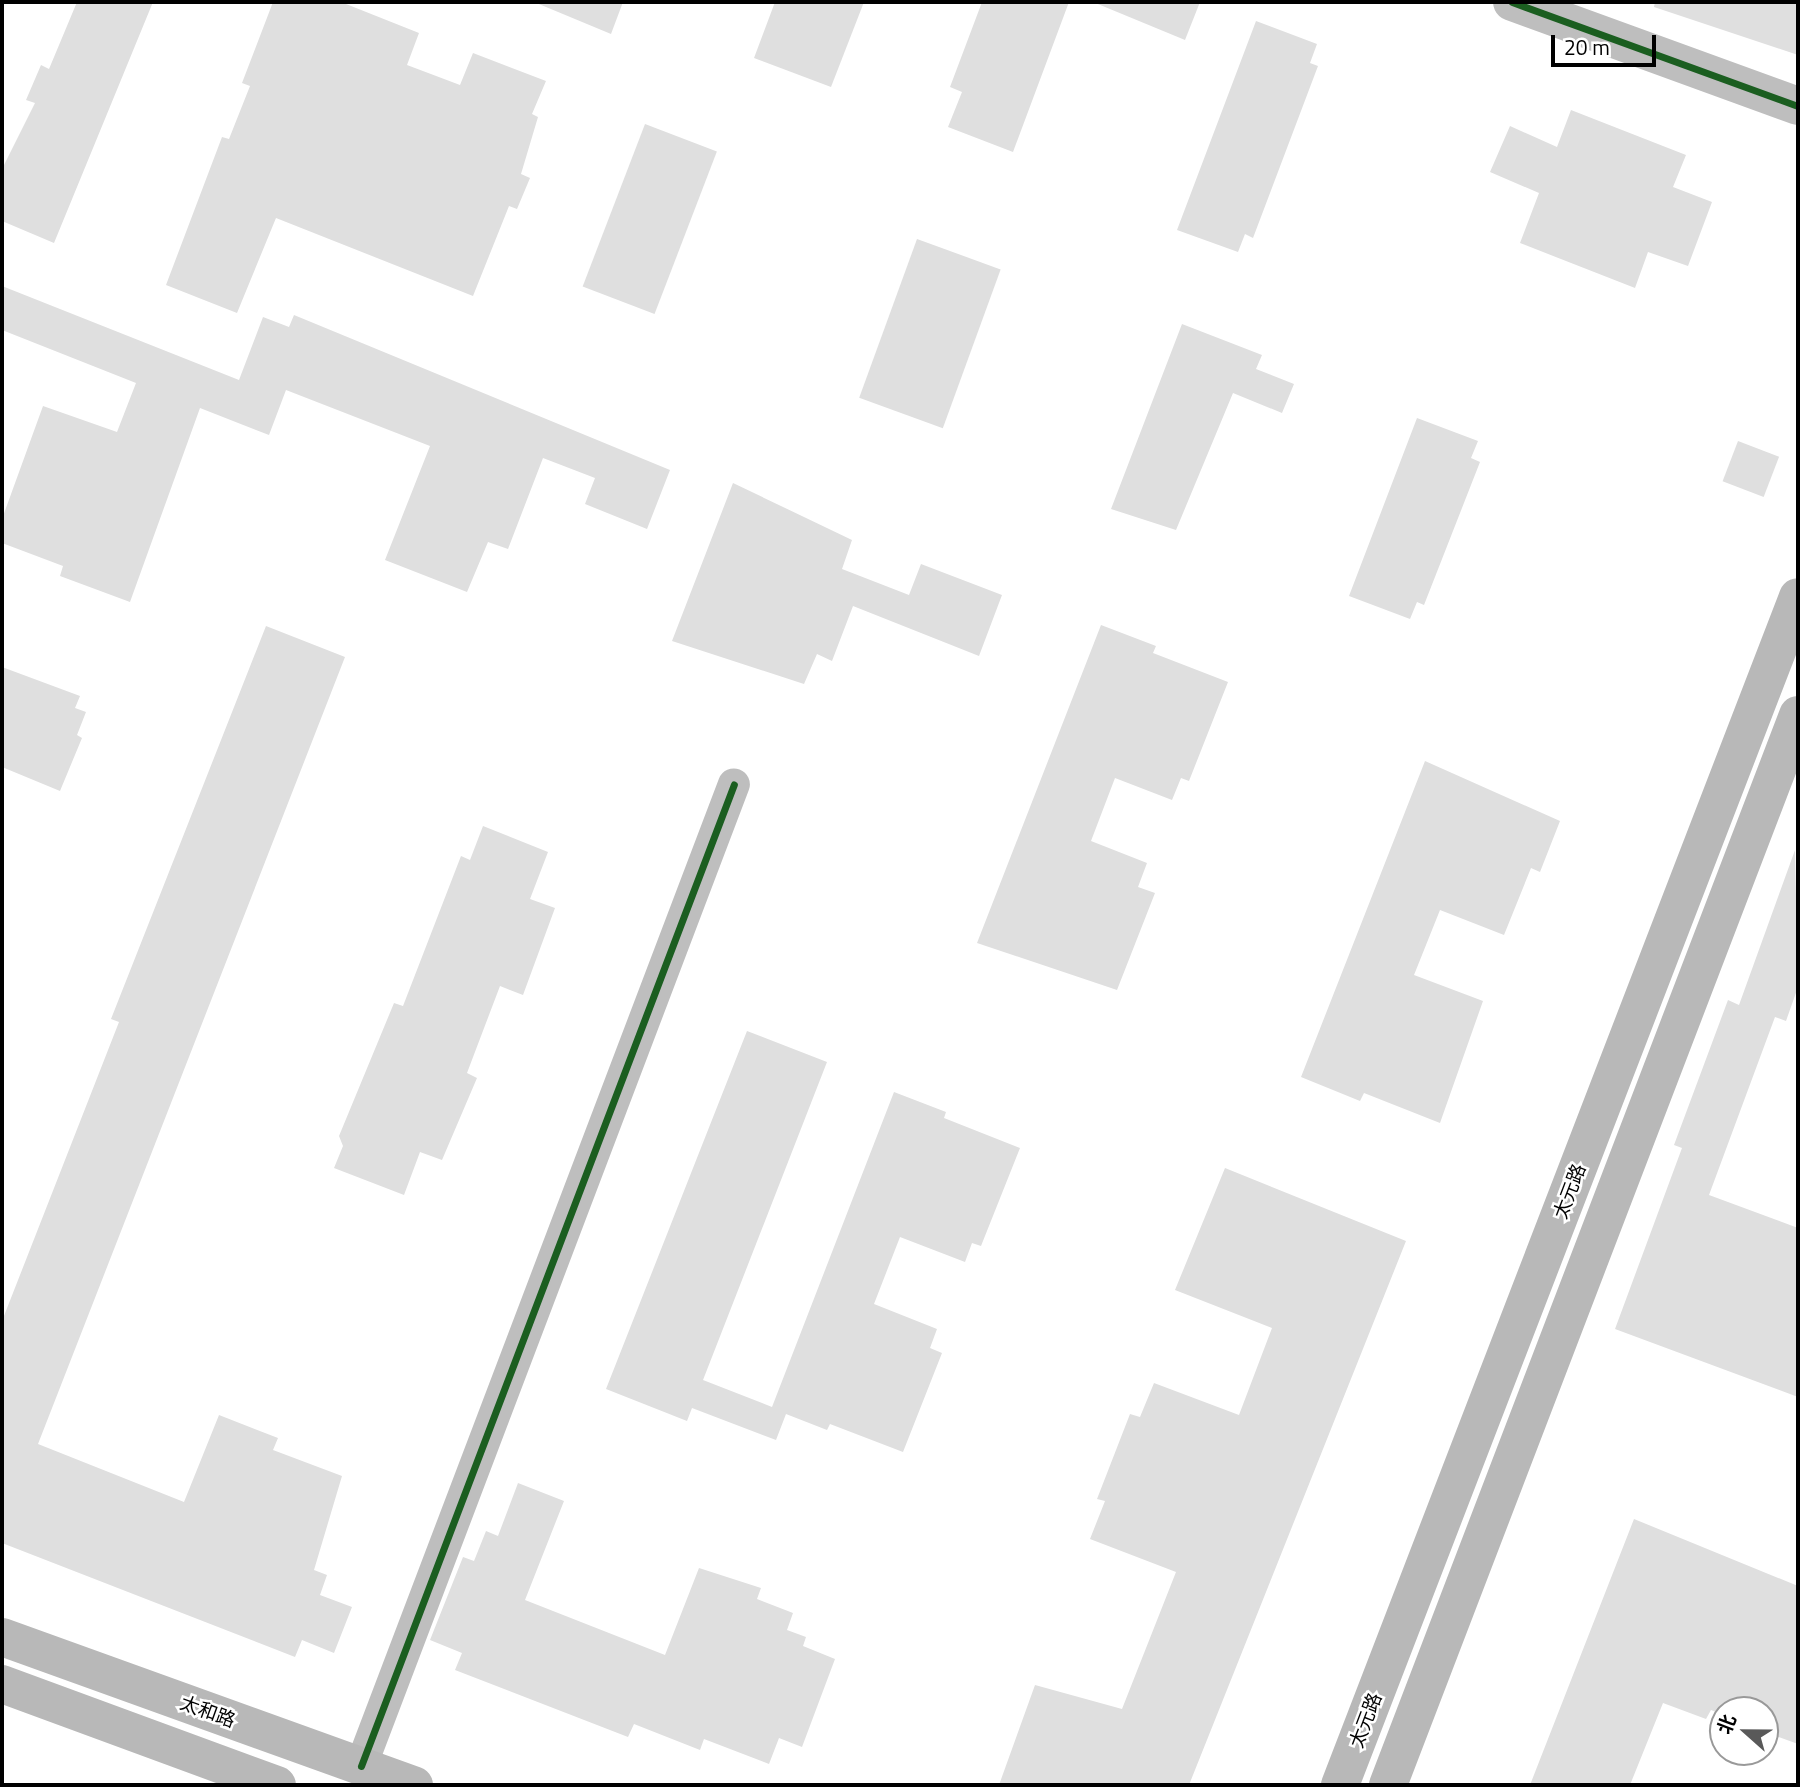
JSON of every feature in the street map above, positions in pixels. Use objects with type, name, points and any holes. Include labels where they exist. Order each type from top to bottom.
[{"type":"main road","name":"太元路","points":[[1340,1785],[1798,597]]},
{"type":"main road","points":[[1388,1785],[1798,715]]},
{"type":"main road","name":"太和路","points":[[2,1636],[414,1785]]},
{"type":"main road","points":[[2,1684],[276,1785]]},
{"type":"street","points":[[1512,2],[1798,106]]},
{"type":"street","points":[[361,1766],[734,784]]},
{"type":"building","points":[[77,2],[153,2],[54,243],[2,221],[2,169],[35,103],[26,100],[41,65],[49,69]]},
{"type":"building","points":[[273,2],[341,2],[419,33],[407,65],[460,85],[473,53],[546,81],[532,114],[538,117],[521,174],[530,178],[517,209],[509,206],[473,296],[276,218],[237,313],[166,285],[222,137],[229,139],[250,86],[242,83]]},
{"type":"building","points":[[534,2],[623,2],[611,34]]},
{"type":"building","points":[[775,2],[864,2],[831,87],[754,58]]},
{"type":"building","points":[[982,2],[1069,2],[1013,152],[948,127],[962,92],[950,87]]},
{"type":"building","points":[[1093,2],[1200,2],[1185,40]]},
{"type":"building","points":[[1655,2],[1798,2],[1798,55],[1654,7]]},
{"type":"building","points":[[1256,21],[1317,44],[1310,63],[1318,66],[1253,238],[1245,234],[1238,252],[1177,230]]},
{"type":"building","points":[[1571,110],[1686,155],[1673,187],[1712,202],[1688,266],[1648,252],[1635,288],[1520,243],[1539,193],[1490,172],[1510,126],[1557,147]]},
{"type":"building","points":[[645,124],[717,152],[655,314],[583,286]]},
{"type":"building","points":[[917,239],[1001,269],[943,428],[859,398]]},
{"type":"building","points":[[2,286],[239,380],[263,317],[289,327],[294,315],[670,470],[647,529],[585,504],[595,478],[543,458],[508,549],[488,542],[467,592],[385,560],[430,446],[286,390],[269,435],[200,408],[130,602],[60,576],[63,566],[2,543],[2,519],[43,406],[117,432],[136,383],[2,330]]},
{"type":"building","points":[[1182,324],[1262,355],[1256,369],[1294,384],[1282,413],[1233,393],[1176,530],[1111,509]]},
{"type":"building","points":[[1417,418],[1478,441],[1471,458],[1480,462],[1424,605],[1417,602],[1410,619],[1349,596]]},
{"type":"building","points":[[1738,441],[1779,457],[1764,497],[1723,481]]},
{"type":"building","points":[[733,483],[852,540],[842,569],[909,595],[921,564],[1002,595],[979,656],[853,606],[832,661],[817,654],[804,684],[672,641]]},
{"type":"building","points":[[1101,625],[1156,646],[1153,653],[1228,682],[1189,781],[1181,778],[1172,800],[1115,778],[1091,841],[1147,863],[1138,887],[1155,893],[1117,990],[977,943]]},
{"type":"building","points":[[266,626],[345,657],[38,1444],[184,1502],[219,1415],[278,1438],[273,1450],[342,1476],[314,1570],[327,1575],[320,1595],[352,1607],[334,1653],[302,1640],[295,1657],[2,1543],[2,1321],[119,1022],[111,1019]]},
{"type":"building","points":[[2,667],[80,696],[75,708],[86,712],[77,735],[82,738],[60,791],[2,767]]},
{"type":"building","points":[[1425,761],[1560,821],[1540,872],[1531,868],[1504,935],[1440,910],[1414,975],[1483,1001],[1440,1123],[1364,1093],[1360,1101],[1301,1077]]},
{"type":"building","points":[[483,826],[548,852],[530,899],[555,908],[523,995],[500,986],[467,1073],[477,1078],[442,1160],[420,1152],[404,1195],[334,1168],[343,1146],[339,1136],[394,1003],[403,1006],[461,856],[470,860]]},
{"type":"building","points":[[1795,850],[1798,987],[1786,1021],[1775,1017],[1709,1195],[1798,1228],[1798,1397],[1615,1329],[1682,1148],[1674,1145],[1728,1000],[1739,1005]]},
{"type":"building","points":[[747,1031],[827,1062],[703,1380],[772,1407],[894,1092],[946,1112],[944,1118],[1020,1148],[981,1246],[972,1243],[965,1262],[900,1237],[874,1304],[937,1329],[930,1348],[942,1353],[903,1452],[830,1424],[827,1430],[786,1414],[776,1440],[692,1408],[687,1421],[606,1389]]},
{"type":"building","points":[[1225,1168],[1406,1241],[1189,1785],[999,1785],[1035,1685],[1122,1709],[1176,1572],[1090,1539],[1105,1501],[1097,1499],[1130,1414],[1140,1417],[1154,1383],[1239,1415],[1272,1328],[1175,1290]]},
{"type":"building","points":[[518,1483],[564,1501],[525,1600],[665,1655],[699,1568],[761,1588],[757,1599],[793,1613],[787,1630],[806,1637],[803,1646],[835,1659],[802,1747],[779,1738],[769,1764],[704,1739],[700,1750],[634,1724],[628,1737],[455,1670],[462,1653],[430,1640],[463,1557],[474,1561],[486,1531],[498,1536]]},
{"type":"building","points":[[1634,1519],[1798,1586],[1798,1744],[1779,1737],[1779,1696],[1709,1696],[1709,1714],[1706,1719],[1663,1703],[1630,1785],[1530,1785]]},
{"type":"cycle path","points":[[1512,2],[1798,106]]},
{"type":"cycle path","points":[[361,1766],[734,784]]}]
